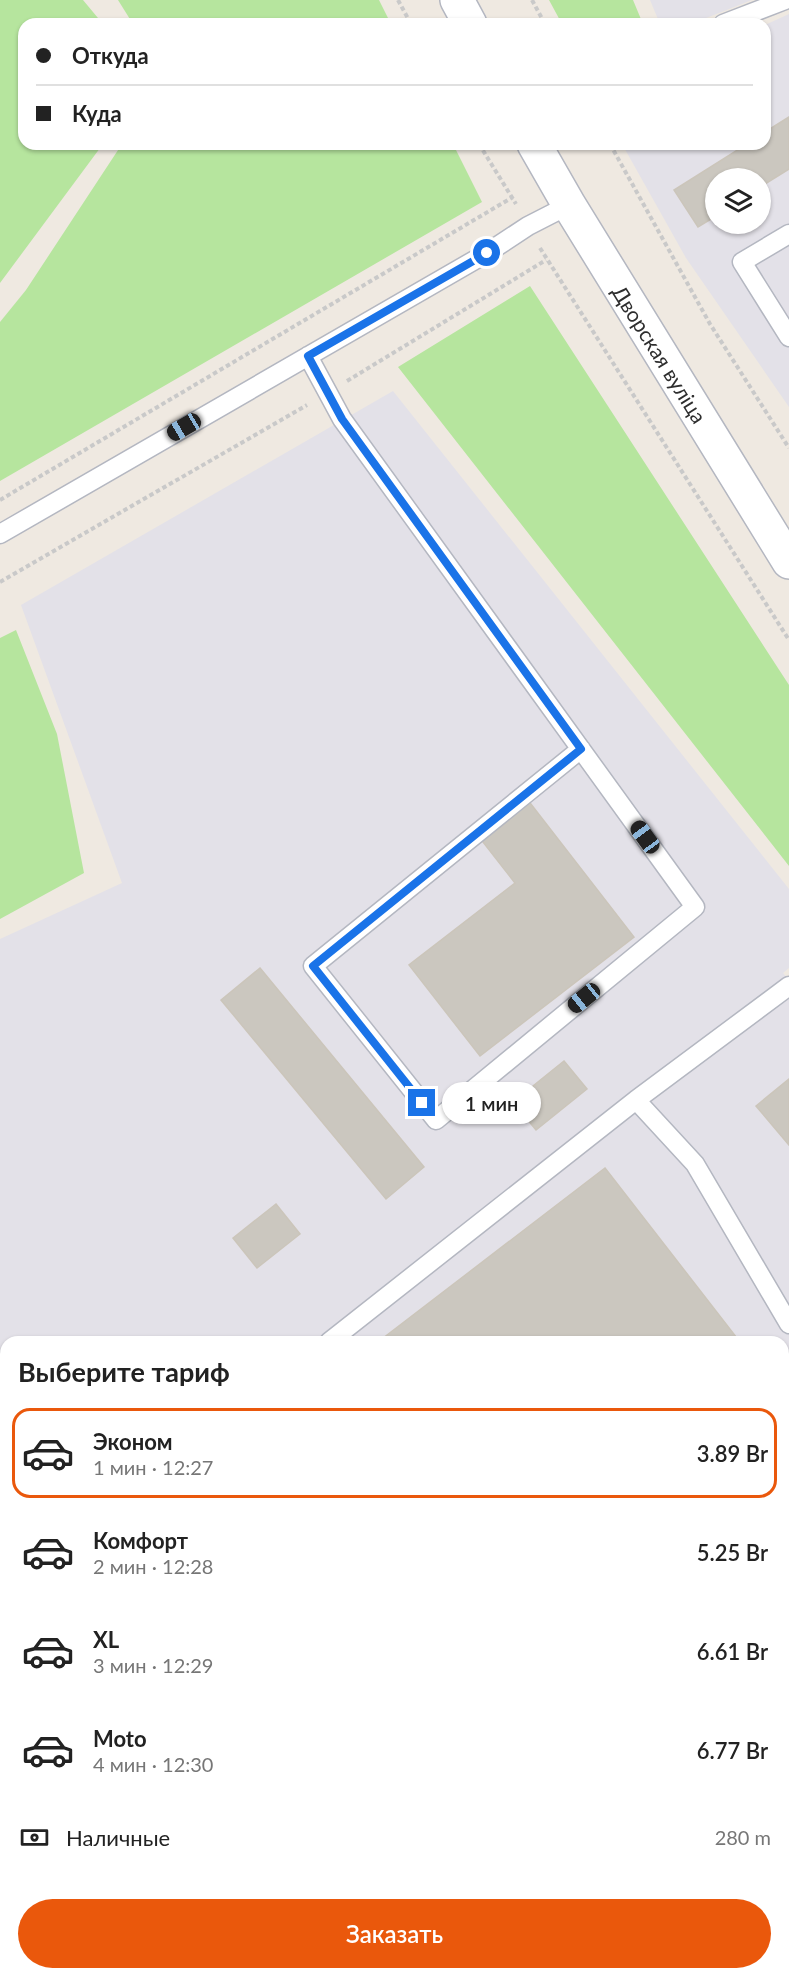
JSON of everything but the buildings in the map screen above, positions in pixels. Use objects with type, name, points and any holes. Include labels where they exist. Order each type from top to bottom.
[{"type":"street","points":[[457,0],[467,18]]},
{"type":"street","name":"Дворская вуліца","points":[[537,150],[789,562]]},
{"type":"lane","points":[[738,18],[785,0]]},
{"type":"lane","points":[[0,534],[487,253],[528,226],[569,205]]},
{"type":"lane","points":[[789,234],[742,262],[789,337]]},
{"type":"lane","points":[[308,356],[342,419],[581,749],[695,907],[436,1120],[313,966],[581,749]]},
{"type":"lane","points":[[337,1336],[636,1100],[789,986]]},
{"type":"lane","points":[[636,1100],[694,1164],[789,1324]]},
{"type":"path","points":[[398,0],[408,18]]},
{"type":"path","points":[[532,0],[542,18]]},
{"type":"path","points":[[483,150],[513,197],[546,260],[789,640]]},
{"type":"path","points":[[613,150],[710,324],[789,448]]},
{"type":"path","points":[[0,500],[513,197]]},
{"type":"path","points":[[0,582],[328,393],[546,260]]},
{"type":"shaded area","points":[[650,0],[752,0],[706,18],[658,18]]},
{"type":"shaded area","points":[[789,14],[789,407],[686,258],[625,150],[771,150],[771,22]]},
{"type":"shaded area","points":[[393,391],[789,889],[789,968],[783,973],[789,980],[789,1336],[0,1336],[0,939],[122,883],[21,605]]},
{"type":"green space","points":[[0,0],[83,0],[98,18],[18,18],[18,150],[99,150],[0,283]]},
{"type":"green space","points":[[118,0],[379,0],[388,18],[129,18]]},
{"type":"green space","points":[[549,0],[633,0],[640,18],[559,18]]},
{"type":"green space","points":[[118,150],[456,150],[482,202],[0,481],[0,322],[26,290]]},
{"type":"green space","points":[[530,286],[789,685],[789,866],[398,367]]},
{"type":"green space","points":[[16,630],[57,734],[84,873],[0,919],[0,638]]},
{"type":"route","points":[[422,1103],[313,966],[581,749],[342,419],[308,356],[487,253]]}]
